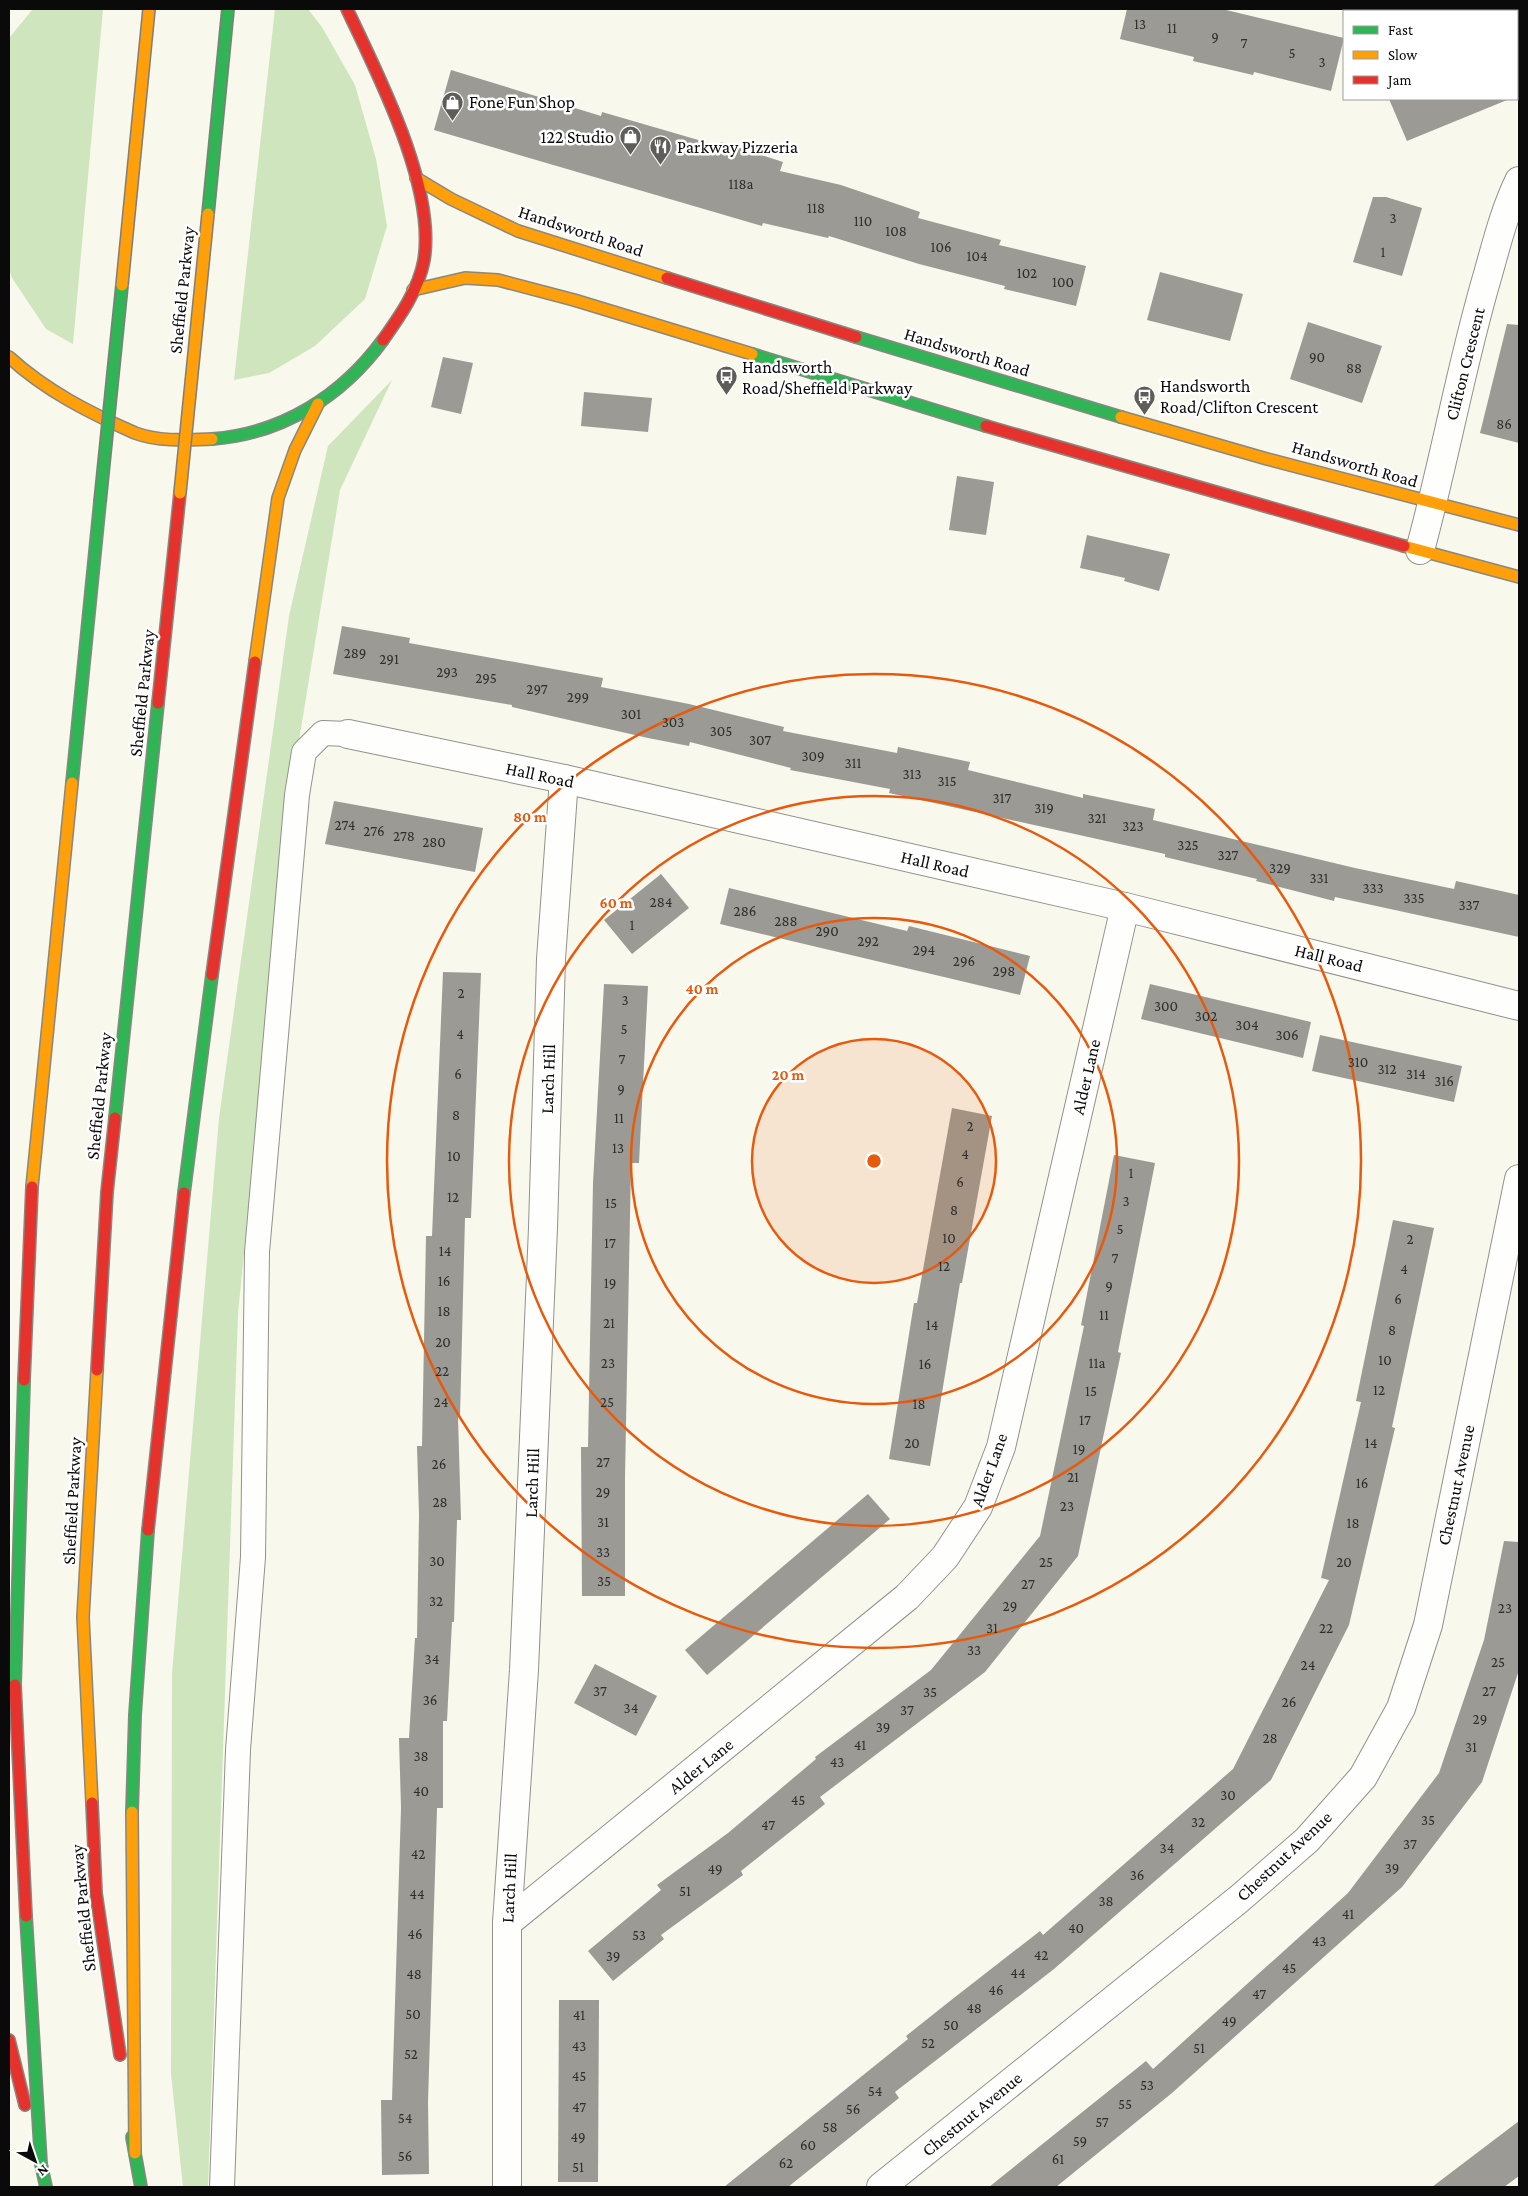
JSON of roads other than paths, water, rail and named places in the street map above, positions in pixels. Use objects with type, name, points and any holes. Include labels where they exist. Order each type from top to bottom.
[{"type":"main road","points":[[41,2164],[14,1705],[30,1210],[149,9]]},
{"type":"main road","name":"Sheffield Parkway","points":[[140,2187],[96,1893],[83,1617],[107,1192],[228,9]]},
{"type":"main road","points":[[9,357],[30,378],[70,404],[146,437],[195,440],[239,436],[280,425],[318,404],[362,367],[389,333],[413,290],[424,260],[425,218],[416,178],[376,72],[347,9]]},
{"type":"main road","name":"Handsworth Road","points":[[416,178],[451,199],[518,231],[1114,416],[1433,504],[1519,525]]},
{"type":"main road","points":[[413,290],[465,278],[498,280],[574,300],[997,429],[1519,577]]},
{"type":"main road","points":[[135,2153],[132,1824],[138,1655],[160,1388],[219,923],[278,498],[295,450],[318,404]]},
{"type":"main road","points":[[9,2040],[46,2187]]},
{"type":"street","name":"Clifton Crescent","points":[[1420,550],[1433,504],[1477,313],[1509,202],[1519,180]]},
{"type":"street","name":"Hall Road","points":[[348,734],[564,779],[1125,907],[1519,1006]]},
{"type":"street","name":"Larch Hill","points":[[507,2187],[507,1923],[524,1670],[543,1228],[552,959],[564,779]]},
{"type":"street","name":"Alder Lane","points":[[507,1923],[907,1597],[946,1557],[978,1507],[1001,1447],[1125,907]]},
{"type":"street","name":"Chestnut Avenue","points":[[881,2187],[1239,1899],[1307,1840],[1363,1777],[1401,1708],[1428,1625],[1519,1179]]},
{"type":"lane","points":[[222,2187],[238,1750],[253,1557],[257,1252],[297,795],[304,752],[323,733],[348,734]]},
{"type":"place","name":"Fone Fun Shop","points":[[453,121]]},
{"type":"place","name":"122 Studio","points":[[630,156]]},
{"type":"place","name":"Parkway Pizzeria","points":[[661,166]]},
{"type":"place","name":"Handsworth Road/Sheffield Parkway","points":[[726,396]]},
{"type":"place","name":"Handsworth Road/Clifton Crescent","points":[[1144,415]]}]
